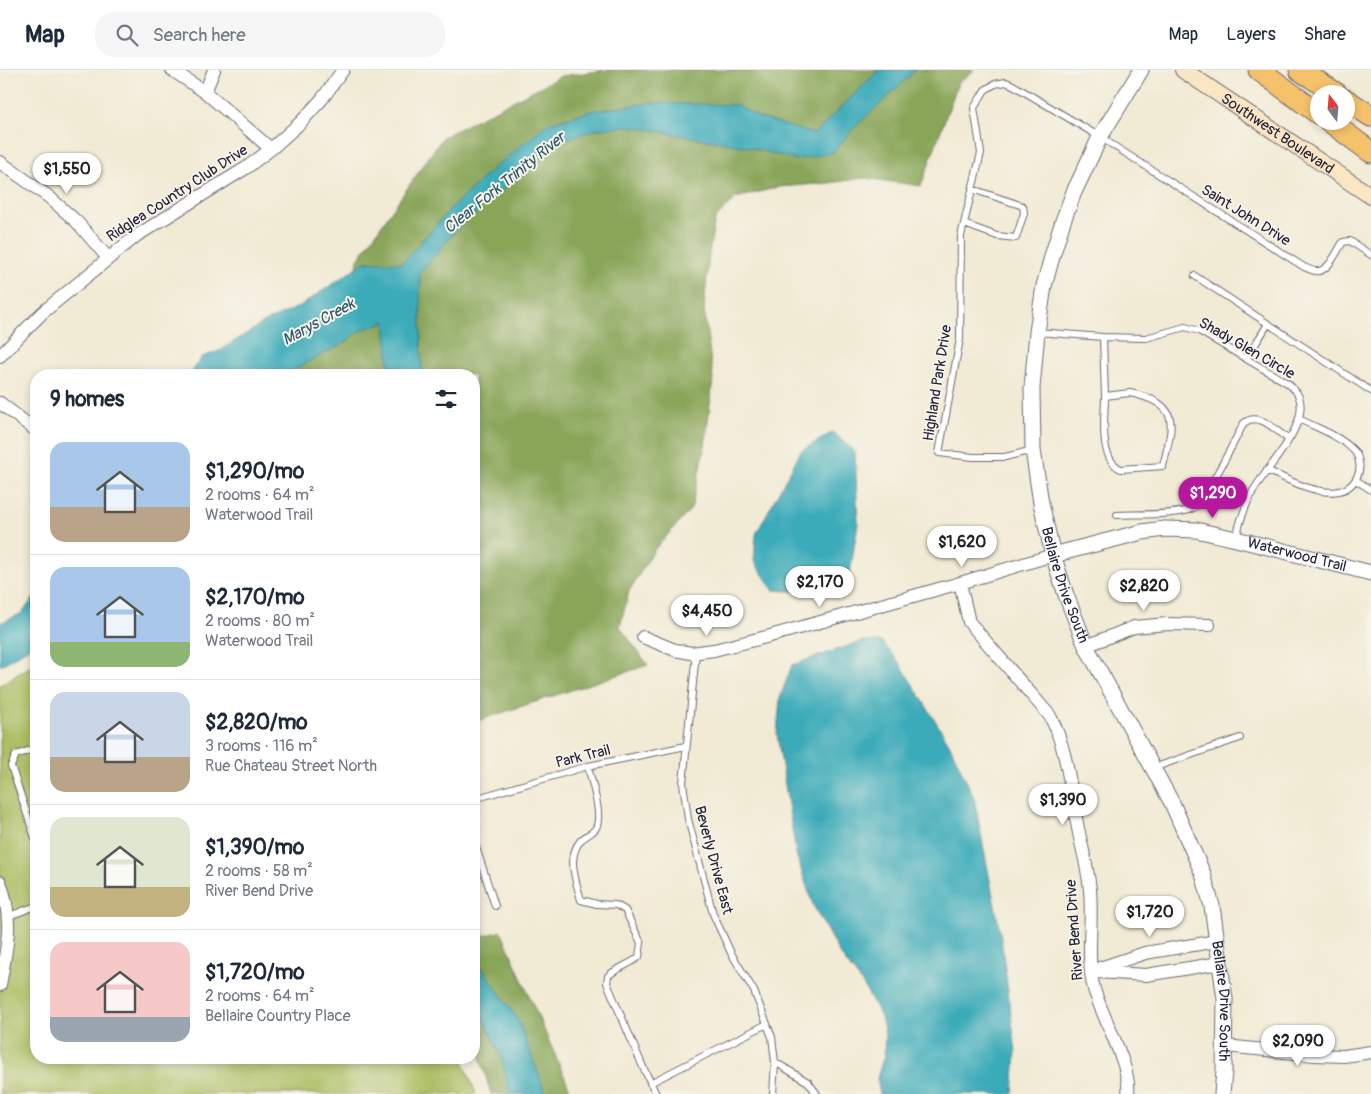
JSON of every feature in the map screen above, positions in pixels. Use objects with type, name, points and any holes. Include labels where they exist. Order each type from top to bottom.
[{"type":"highway","points":[[1259,70],[1310,107]]},
{"type":"highway","points":[[1269,70],[1310,96]]},
{"type":"highway","points":[[1300,70],[1323,85]]},
{"type":"highway","points":[[1355,106],[1371,116]]},
{"type":"highway","points":[[1355,126],[1371,136]]},
{"type":"highway","points":[[1341,130],[1371,152]]},
{"type":"main road","name":"Southwest Boulevard","points":[[1183,70],[1203,77],[1371,196]]},
{"type":"street","points":[[172,70],[205,92],[271,149]]},
{"type":"street","points":[[205,92],[214,70]]},
{"type":"street","name":"Ridglea Country Club Drive","points":[[0,356],[42,313],[136,236],[246,168],[271,149],[300,123],[322,99],[343,70]]},
{"type":"street","name":"Bellaire Drive South","points":[[1141,70],[1100,137],[1062,221],[1044,286],[1037,332],[1032,388],[1033,450],[1041,502],[1053,555],[1086,646],[1172,803],[1203,874],[1212,906],[1225,999],[1222,1094]]},
{"type":"street","points":[[0,162],[49,197],[70,216],[108,258]]},
{"type":"street","points":[[0,403],[30,425]]},
{"type":"street","name":"Waterwood Trail","points":[[643,637],[675,650],[696,653],[714,650],[878,606],[1053,555],[1142,532],[1165,529],[1196,530],[1371,573]]},
{"type":"street","name":"River Bend Drive","points":[[960,583],[969,622],[1050,716],[1055,725],[1062,749],[1090,890],[1091,971],[1094,989],[1125,1070],[1128,1094]]},
{"type":"street","points":[[1086,646],[1134,627],[1167,624],[1210,625]]},
{"type":"street","points":[[0,882],[6,897],[9,916],[0,985]]},
{"type":"street","points":[[1091,971],[1145,953],[1217,941]]},
{"type":"street","points":[[1091,971],[1146,975],[1220,963]]},
{"type":"street","points":[[1224,1046],[1315,1055],[1344,1056],[1371,1052]]},
{"type":"lane","name":"Highland Park Drive","points":[[1033,450],[1005,457],[973,457],[939,452],[960,339],[961,236],[981,153],[974,108],[985,90],[995,84],[1006,82],[1100,137]]},
{"type":"lane","name":"Saint John Drive","points":[[1100,137],[1304,267],[1316,272],[1322,270],[1330,263],[1342,242],[1350,240],[1371,255]]},
{"type":"lane","points":[[964,224],[997,236],[1016,238],[1024,212],[1023,206],[972,189]]},
{"type":"lane","points":[[1195,276],[1371,391]]},
{"type":"lane","points":[[1246,359],[1268,324]]},
{"type":"lane","name":"Shady Glen Circle","points":[[1037,332],[1146,338],[1185,327],[1199,330],[1289,384],[1298,393],[1301,409],[1299,419]]},
{"type":"lane","points":[[1103,337],[1105,443],[1109,456],[1115,467],[1121,470],[1163,466],[1172,429],[1171,418],[1163,406],[1148,396],[1130,392],[1105,396]]},
{"type":"lane","points":[[1117,515],[1182,512],[1194,508],[1204,497],[1244,423],[1248,420],[1253,418],[1262,420],[1288,439]]},
{"type":"lane","points":[[1236,539],[1243,512],[1254,489],[1288,439],[1296,428],[1299,419],[1335,437],[1356,453],[1360,465],[1359,476],[1353,485],[1344,491],[1330,492],[1290,482],[1267,470]]},
{"type":"lane","points":[[1356,480],[1371,490]]},
{"type":"lane","name":"Beverly Drive East","points":[[696,653],[683,783],[688,819],[713,914],[730,953],[754,991],[772,1037],[775,1062],[773,1094]]},
{"type":"lane","points":[[1153,768],[1240,738]]},
{"type":"lane","name":"Park Trail","points":[[480,797],[588,766],[686,746]]},
{"type":"lane","points":[[30,750],[16,755],[11,766],[30,823]]},
{"type":"lane","points":[[588,766],[598,819],[596,828],[582,839],[576,847],[572,865],[580,900],[596,904],[616,905],[625,910],[641,943],[639,957],[632,963],[614,971],[608,976],[607,983],[656,1094]]},
{"type":"lane","points":[[480,860],[495,906]]},
{"type":"lane","points":[[9,916],[30,908]]},
{"type":"lane","points":[[650,1083],[767,1024]]},
{"type":"lane","points":[[775,1062],[808,1082],[817,1094]]},
{"type":"green space","points":[[607,70],[974,70],[958,83],[921,186],[864,178],[779,187],[736,198],[715,219],[709,253],[704,309],[713,379],[705,446],[691,509],[654,550],[629,591],[620,627],[648,665],[480,720],[480,369],[259,369],[351,326],[358,259],[443,137],[561,76]]},
{"type":"green space","points":[[30,667],[30,1064],[464,1064],[476,1094],[0,1094],[0,685]]},
{"type":"green space","points":[[480,924],[484,936],[501,931],[572,1094],[491,1094],[480,1056]]},
{"type":"water","points":[[879,70],[916,70],[850,132],[834,152],[796,160],[748,147],[629,126],[593,130],[559,142],[460,226],[420,273],[422,369],[389,369],[385,321],[360,331],[348,341],[295,369],[194,369],[202,357],[219,351],[265,322],[302,305],[366,261],[402,263],[450,209],[495,167],[548,123],[591,111],[652,103],[737,105],[758,117],[814,134]]},
{"type":"water","points":[[833,432],[855,452],[858,523],[850,573],[816,593],[773,590],[754,561],[756,534],[801,451]]},
{"type":"water","points":[[30,603],[30,647],[0,666],[0,623],[21,614]]},
{"type":"water","points":[[863,641],[882,642],[899,662],[949,743],[974,798],[1001,937],[1016,1052],[1013,1094],[880,1094],[877,1078],[884,1056],[885,1034],[881,1017],[862,983],[839,953],[813,905],[796,854],[777,734],[780,698],[792,665]]},
{"type":"water","points":[[480,965],[518,1020],[546,1094],[510,1094],[501,1056],[480,1012]]},
{"type":"water label","name":"Clear Fork Trinity River","points":[[504,182]]},
{"type":"water label","name":"Marys Creek","points":[[318,321]]}]
